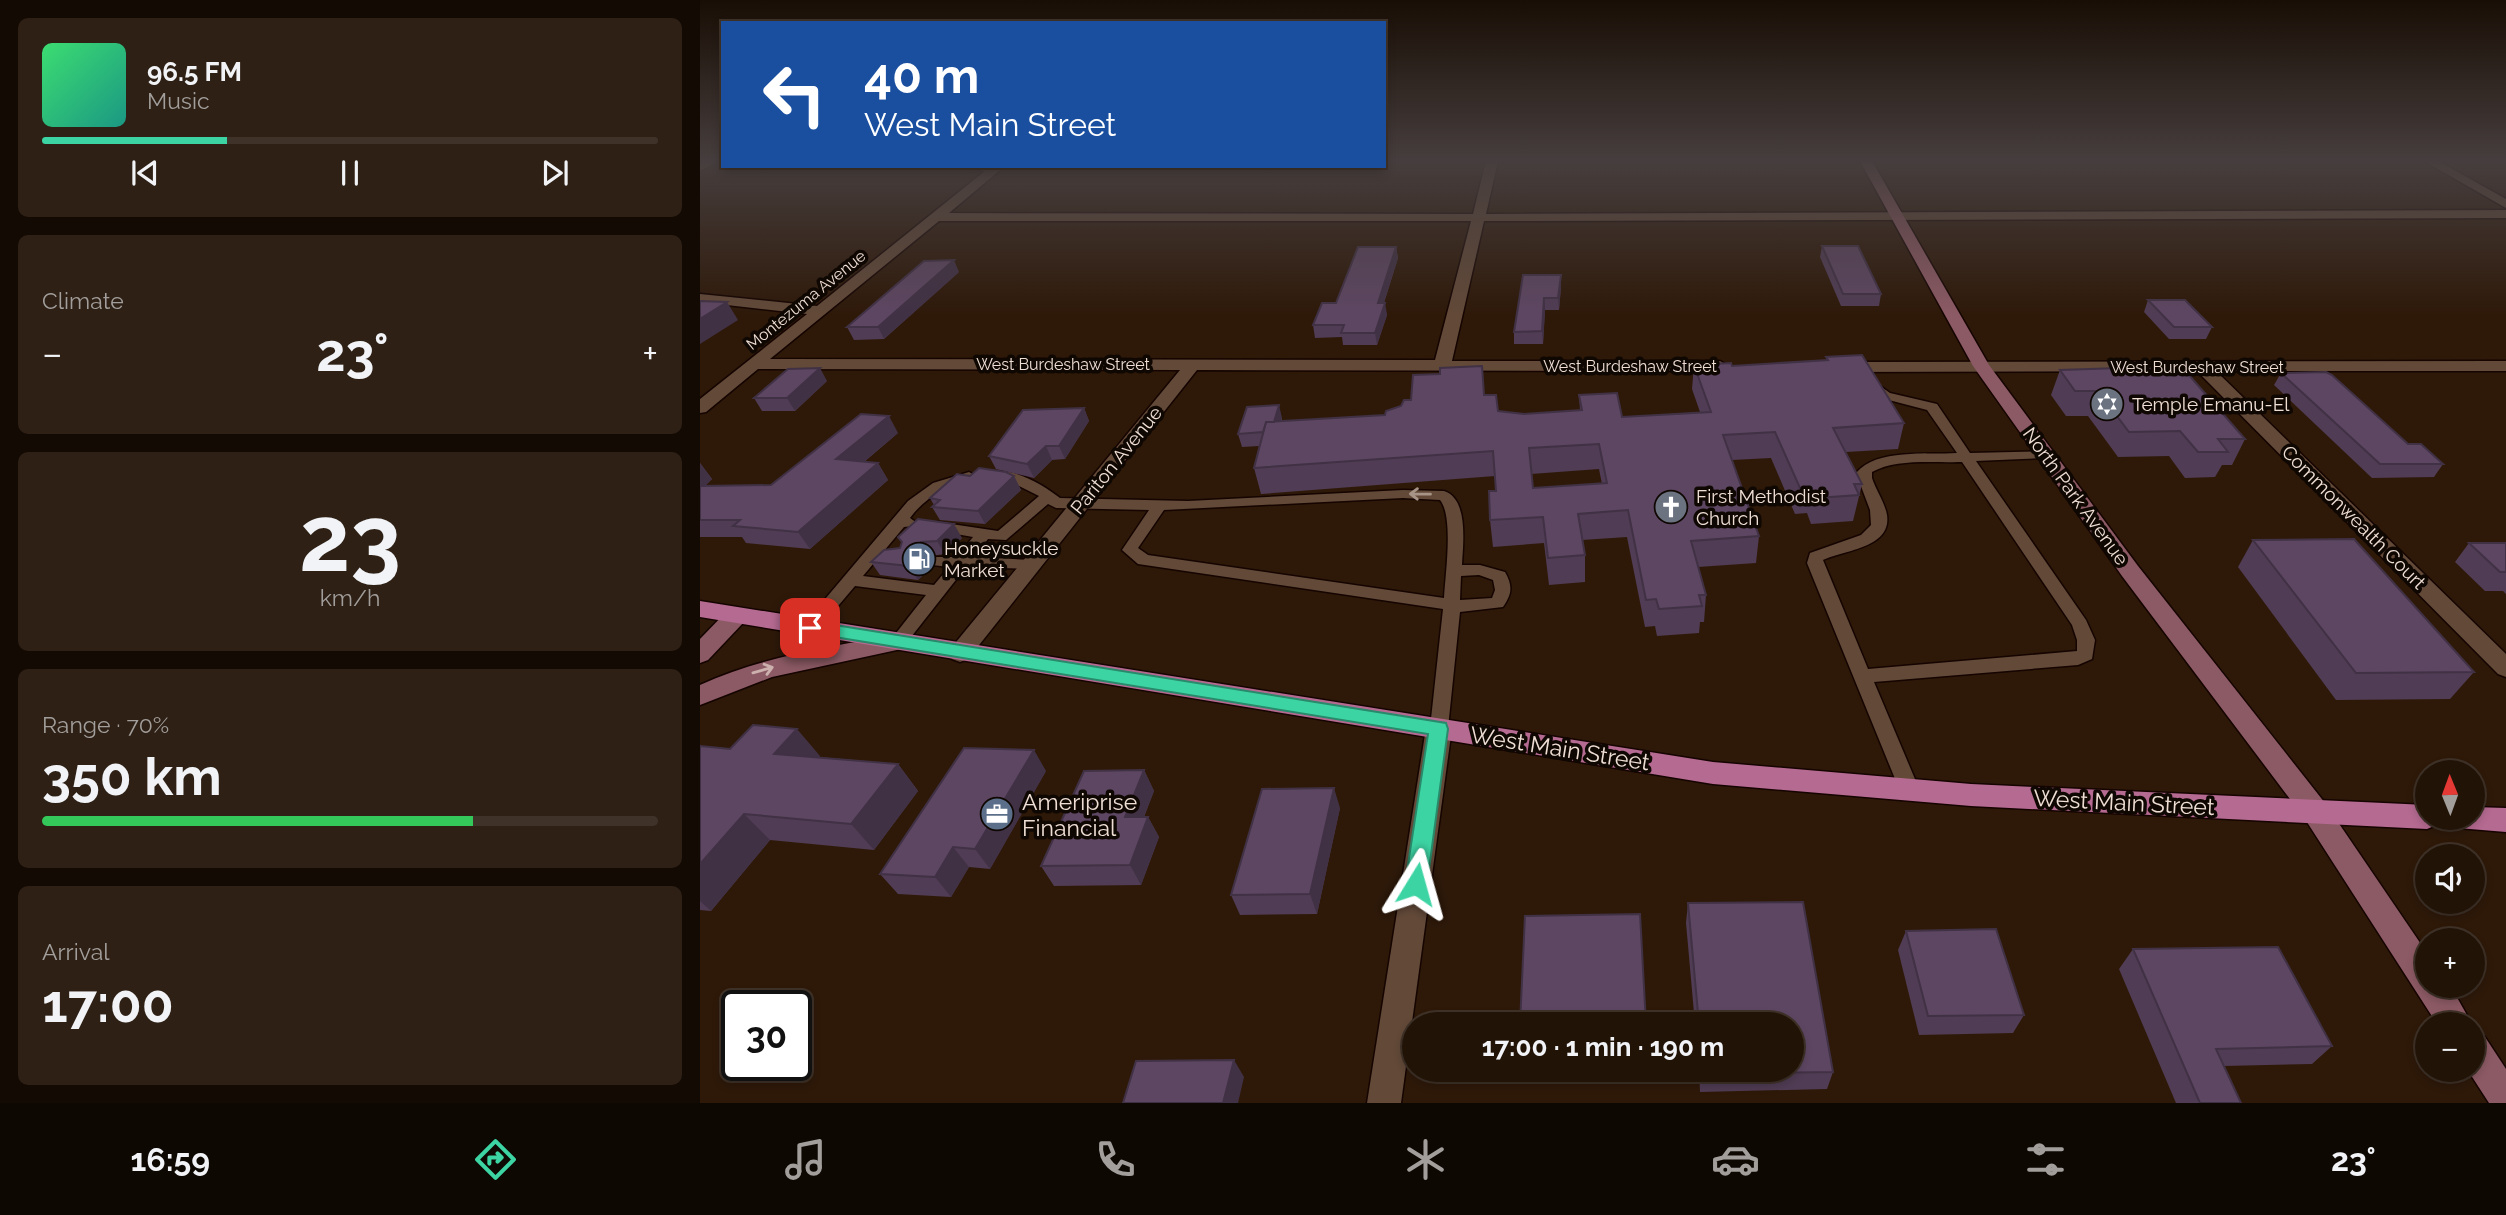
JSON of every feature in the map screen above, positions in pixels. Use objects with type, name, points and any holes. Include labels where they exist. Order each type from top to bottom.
[{"type":"main road","name":"West Main Street","points":[[700,609],[1713,773],[1910,791],[2415,816]]},
{"type":"main road","points":[[2485,819],[2506,820]]},
{"type":"street","name":"Montezuma Avenue","points":[[700,408],[942,212]]},
{"type":"street","points":[[1442,366],[1480,212]]},
{"type":"street","name":"North Park Avenue","points":[[1895,212],[1981,366],[2044,454],[2315,811],[2415,962]]},
{"type":"street","points":[[936,217],[1898,218],[2506,214]]},
{"type":"street","points":[[700,298],[820,311]]},
{"type":"street","name":"West Burdeshaw Street","points":[[754,364],[1733,366]]},
{"type":"street","name":"Pariton Avenue","points":[[960,653],[1193,364]]},
{"type":"street","name":"West Burdeshaw Street","points":[[1826,367],[2506,366]]},
{"type":"street","name":"Commonwealth Court","points":[[2202,367],[2506,668]]},
{"type":"street","points":[[700,654],[736,615]]},
{"type":"street","points":[[700,696],[724,683],[765,669],[898,642]]},
{"type":"street","points":[[1384,1103],[1439,729]]},
{"type":"street","points":[[2485,1067],[2506,1099]]},
{"type":"lane","points":[[1861,676],[2078,658],[2086,654],[2088,647],[2080,624],[1968,456],[1932,407],[1925,403],[1887,398],[1879,393],[1866,367]]},
{"type":"lane","points":[[1910,791],[1815,563],[1816,557],[1824,551],[1864,541],[1878,529],[1878,512],[1863,473],[1869,467],[1880,463],[1968,456],[2044,454]]},
{"type":"lane","points":[[810,628],[900,522],[909,506],[925,492],[950,481],[977,475],[1011,477],[1039,488],[1056,503],[1159,506],[1403,494],[1444,496],[1452,505],[1454,566],[1439,729]]},
{"type":"lane","points":[[900,522],[1001,536],[1048,496]]},
{"type":"lane","points":[[1159,506],[1131,545],[1133,555],[1143,560],[1452,606],[1482,607],[1497,603],[1503,596],[1504,586],[1499,576],[1454,566]]},
{"type":"lane","points":[[898,642],[984,534]]},
{"type":"lane","points":[[871,555],[890,556]]},
{"type":"lane","points":[[938,561],[1031,565]]},
{"type":"lane","points":[[850,580],[938,591]]},
{"type":"building","points":[[1822,246],[1858,246],[1881,294],[1843,294]]},
{"type":"building","points":[[1358,247],[1396,247],[1378,303],[1385,303],[1375,333],[1341,333],[1344,325],[1313,325],[1322,303],[1336,303]]},
{"type":"building","points":[[954,260],[878,327],[847,327],[924,261]]},
{"type":"building","points":[[1523,275],[1561,275],[1558,298],[1544,298],[1542,331],[1514,332]]},
{"type":"building","points":[[2148,300],[2185,300],[2212,327],[2174,327]]},
{"type":"building","points":[[700,301],[727,302],[700,319]]},
{"type":"building","name":"First Methodist Church","points":[[1862,355],[1904,423],[1833,428],[1862,484],[1854,484],[1859,495],[1816,498],[1811,487],[1800,488],[1775,432],[1723,435],[1759,536],[1691,541],[1706,595],[1699,595],[1702,606],[1659,609],[1656,599],[1646,600],[1628,510],[1578,514],[1585,555],[1548,558],[1543,517],[1490,520],[1489,491],[1496,491],[1493,451],[1254,468],[1266,422],[1385,415],[1386,411],[1401,406],[1404,400],[1411,400],[1413,375],[1440,374],[1440,368],[1482,366],[1484,395],[1496,395],[1498,411],[1524,414],[1582,410],[1579,395],[1617,393],[1622,417],[1711,412],[1694,365],[1731,363],[1732,366],[1828,360],[1826,357]],"holes":[[[1599,444],[1607,483],[1533,488],[1529,448]]]},
{"type":"building","points":[[2181,366],[2245,439],[2218,439],[2228,452],[2198,452],[2180,431],[2129,432],[2098,391],[2075,391],[2060,370]]},
{"type":"building","points":[[820,368],[787,398],[754,398],[788,369]]},
{"type":"building","points":[[2326,372],[2408,444],[2421,444],[2443,464],[2380,464],[2281,373]]},
{"type":"building","points":[[1279,405],[1274,422],[1266,422],[1263,432],[1238,434],[1247,407]]},
{"type":"building","points":[[1084,408],[1059,446],[1046,446],[1027,464],[989,456],[1023,410]]},
{"type":"building","points":[[861,414],[889,416],[836,459],[878,463],[798,532],[733,526],[740,520],[700,520],[700,486],[771,485]]},
{"type":"building","points":[[979,468],[1006,472],[1014,476],[978,511],[932,507],[940,500],[930,498],[957,474],[970,476]]},
{"type":"building","points":[[918,519],[954,524],[937,541],[921,542],[919,548],[923,554],[909,566],[871,562],[884,550],[900,548],[902,542],[898,537]]},
{"type":"building","points":[[2354,539],[2474,672],[2356,673],[2253,540]]},
{"type":"building","points":[[2469,543],[2506,543],[2506,572],[2500,572]]},
{"type":"building","points":[[753,725],[797,729],[774,754],[898,764],[851,824],[744,814],[700,864],[700,746],[730,749]]},
{"type":"building","points":[[964,748],[1034,750],[975,849],[953,847],[935,877],[880,874]]},
{"type":"building","points":[[1144,770],[1125,817],[1148,817],[1130,865],[1041,866],[1084,771]]},
{"type":"building","points":[[1334,788],[1310,894],[1231,895],[1262,789]]},
{"type":"building","points":[[1803,902],[1833,1072],[1804,1072],[1804,1012],[1698,1012],[1688,903]]},
{"type":"building","points":[[1640,914],[1645,1012],[1521,1012],[1525,916]]},
{"type":"building","points":[[1996,929],[2024,1015],[1928,1016],[1906,931]]},
{"type":"building","points":[[2278,947],[2332,1046],[2216,1049],[2241,1103],[2200,1103],[2133,949]]},
{"type":"building","points":[[1234,1060],[1223,1103],[1123,1103],[1136,1061]]},
{"type":"place","name":"Temple Emanu-El","points":[[2107,404]]},
{"type":"place","name":"First Methodist Church","points":[[1671,507]]},
{"type":"place","name":"Honeysuckle Market","points":[[919,559]]},
{"type":"place","name":"Ameriprise Financial","points":[[997,814]]},
{"type":"route","points":[[810,628],[1439,729],[1416,884]]}]
